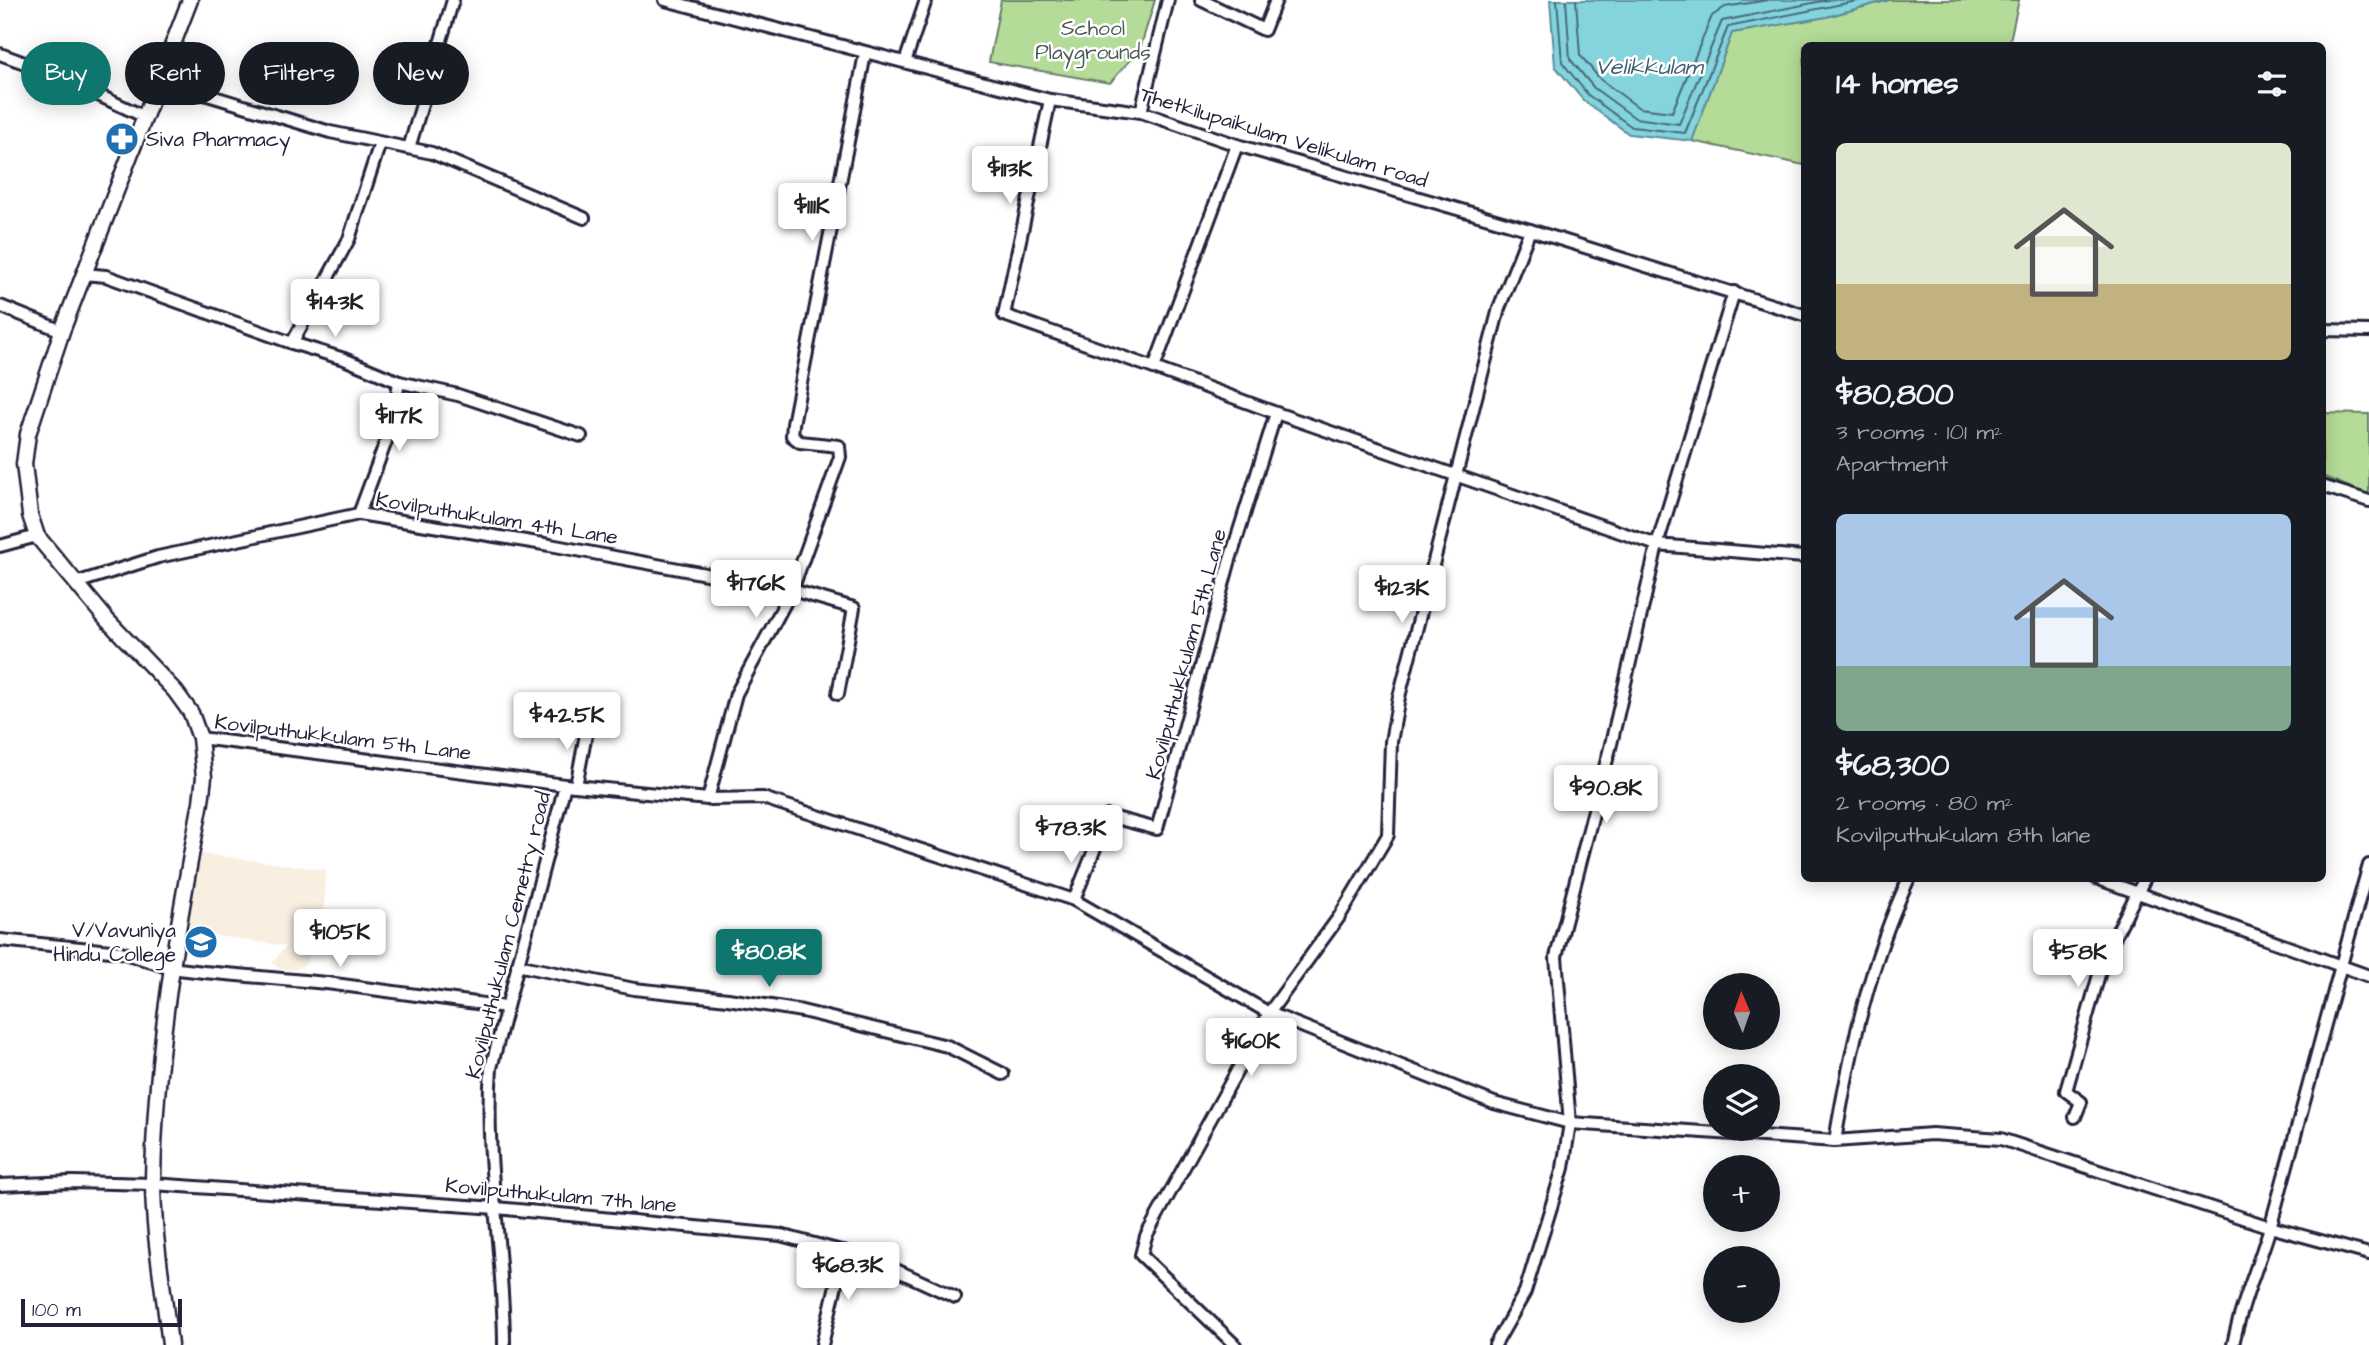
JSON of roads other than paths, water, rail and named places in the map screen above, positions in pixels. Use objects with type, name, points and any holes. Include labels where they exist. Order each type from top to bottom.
[{"type":"street","points":[[173,42],[190,0]]},
{"type":"street","points":[[409,148],[453,0]]},
{"type":"street","name":"Thetkilupaikulam Velikulam road","points":[[665,0],[1050,100],[1141,112],[1237,145],[1530,230],[1801,314]]},
{"type":"street","points":[[905,62],[926,0]]},
{"type":"street","points":[[1141,112],[1168,0]]},
{"type":"street","points":[[1201,0],[1264,30],[1276,0]]},
{"type":"street","points":[[0,54],[49,72],[143,116]]},
{"type":"street","points":[[708,799],[736,694],[792,590],[840,457],[839,446],[800,442],[792,436],[865,54]]},
{"type":"street","points":[[1050,100],[1004,315],[1457,478],[1657,545],[1801,557]]},
{"type":"street","points":[[225,101],[318,129],[409,148],[453,162],[584,218]]},
{"type":"street","points":[[148,105],[62,331],[28,434],[24,464],[30,515],[37,536],[76,583],[176,691],[191,713],[200,738],[204,778],[201,802],[170,968],[160,1042],[153,1184],[170,1345]]},
{"type":"street","points":[[292,343],[349,239],[380,143]]},
{"type":"street","points":[[1154,368],[1237,145]]},
{"type":"street","points":[[1235,1345],[1141,1255],[1146,1236],[1269,1013],[1339,917],[1388,835],[1391,741],[1399,697],[1499,308],[1530,230]]},
{"type":"street","points":[[83,274],[106,276],[344,359],[399,382],[458,395],[580,436]]},
{"type":"street","points":[[1496,1345],[1525,1292],[1546,1233],[1563,1168],[1570,1123],[1556,957],[1611,744],[1657,545],[1734,292]]},
{"type":"street","points":[[0,306],[62,331]]},
{"type":"street","points":[[2326,330],[2369,331]]},
{"type":"street","points":[[359,514],[392,425],[399,382]]},
{"type":"street","name":"Kovilputhukkulam 5th Lane","points":[[200,738],[571,785],[708,799],[763,798],[1074,901],[1108,816],[1157,829],[1229,563],[1276,413]]},
{"type":"street","points":[[2326,487],[2369,501]]},
{"type":"street","name":"Kovilputhukulam 4th Lane","points":[[76,583],[158,556],[359,514],[550,545],[792,590],[854,608],[838,694]]},
{"type":"street","points":[[0,546],[37,536]]},
{"type":"street","name":"Kovilputhukulam Cemetry road","points":[[504,1345],[504,1284],[488,1114],[491,1068],[517,965],[588,724]]},
{"type":"street","points":[[2233,1345],[2239,1315],[2270,1227],[2338,967],[2369,865]]},
{"type":"street","points":[[1835,1142],[1848,1064],[1885,930],[1907,882]]},
{"type":"street","points":[[2108,882],[2369,976]]},
{"type":"street","points":[[2075,1117],[2081,1102],[2066,1091],[2080,1034],[2104,957],[2143,882]]},
{"type":"street","points":[[1074,901],[1269,1013],[1494,1103],[1570,1123],[1835,1142],[1932,1134],[2001,1139],[2270,1227],[2369,1254]]},
{"type":"street","points":[[0,940],[121,952],[170,968],[327,983],[506,1007]]},
{"type":"street","points":[[517,965],[634,989],[728,999],[815,1014],[947,1046],[1003,1074]]},
{"type":"street","name":"Kovilputhukulam 7th lane","points":[[0,1185],[72,1182],[153,1184],[496,1208],[780,1235],[873,1259],[955,1297]]},
{"type":"street","points":[[822,1345],[844,1251]]},
{"type":"water","name":"Velikkulam","points":[[1550,0],[1889,0],[1826,17],[1732,33],[1692,141],[1629,134],[1583,100],[1555,66]]},
{"type":"place","name":"Siva Pharmacy","points":[[122,139]]},
{"type":"place","name":"V/Vavuniya Hindu College","points":[[201,942]]},
{"type":"park label","name":"School Playgrounds","points":[[1093,40]]}]
